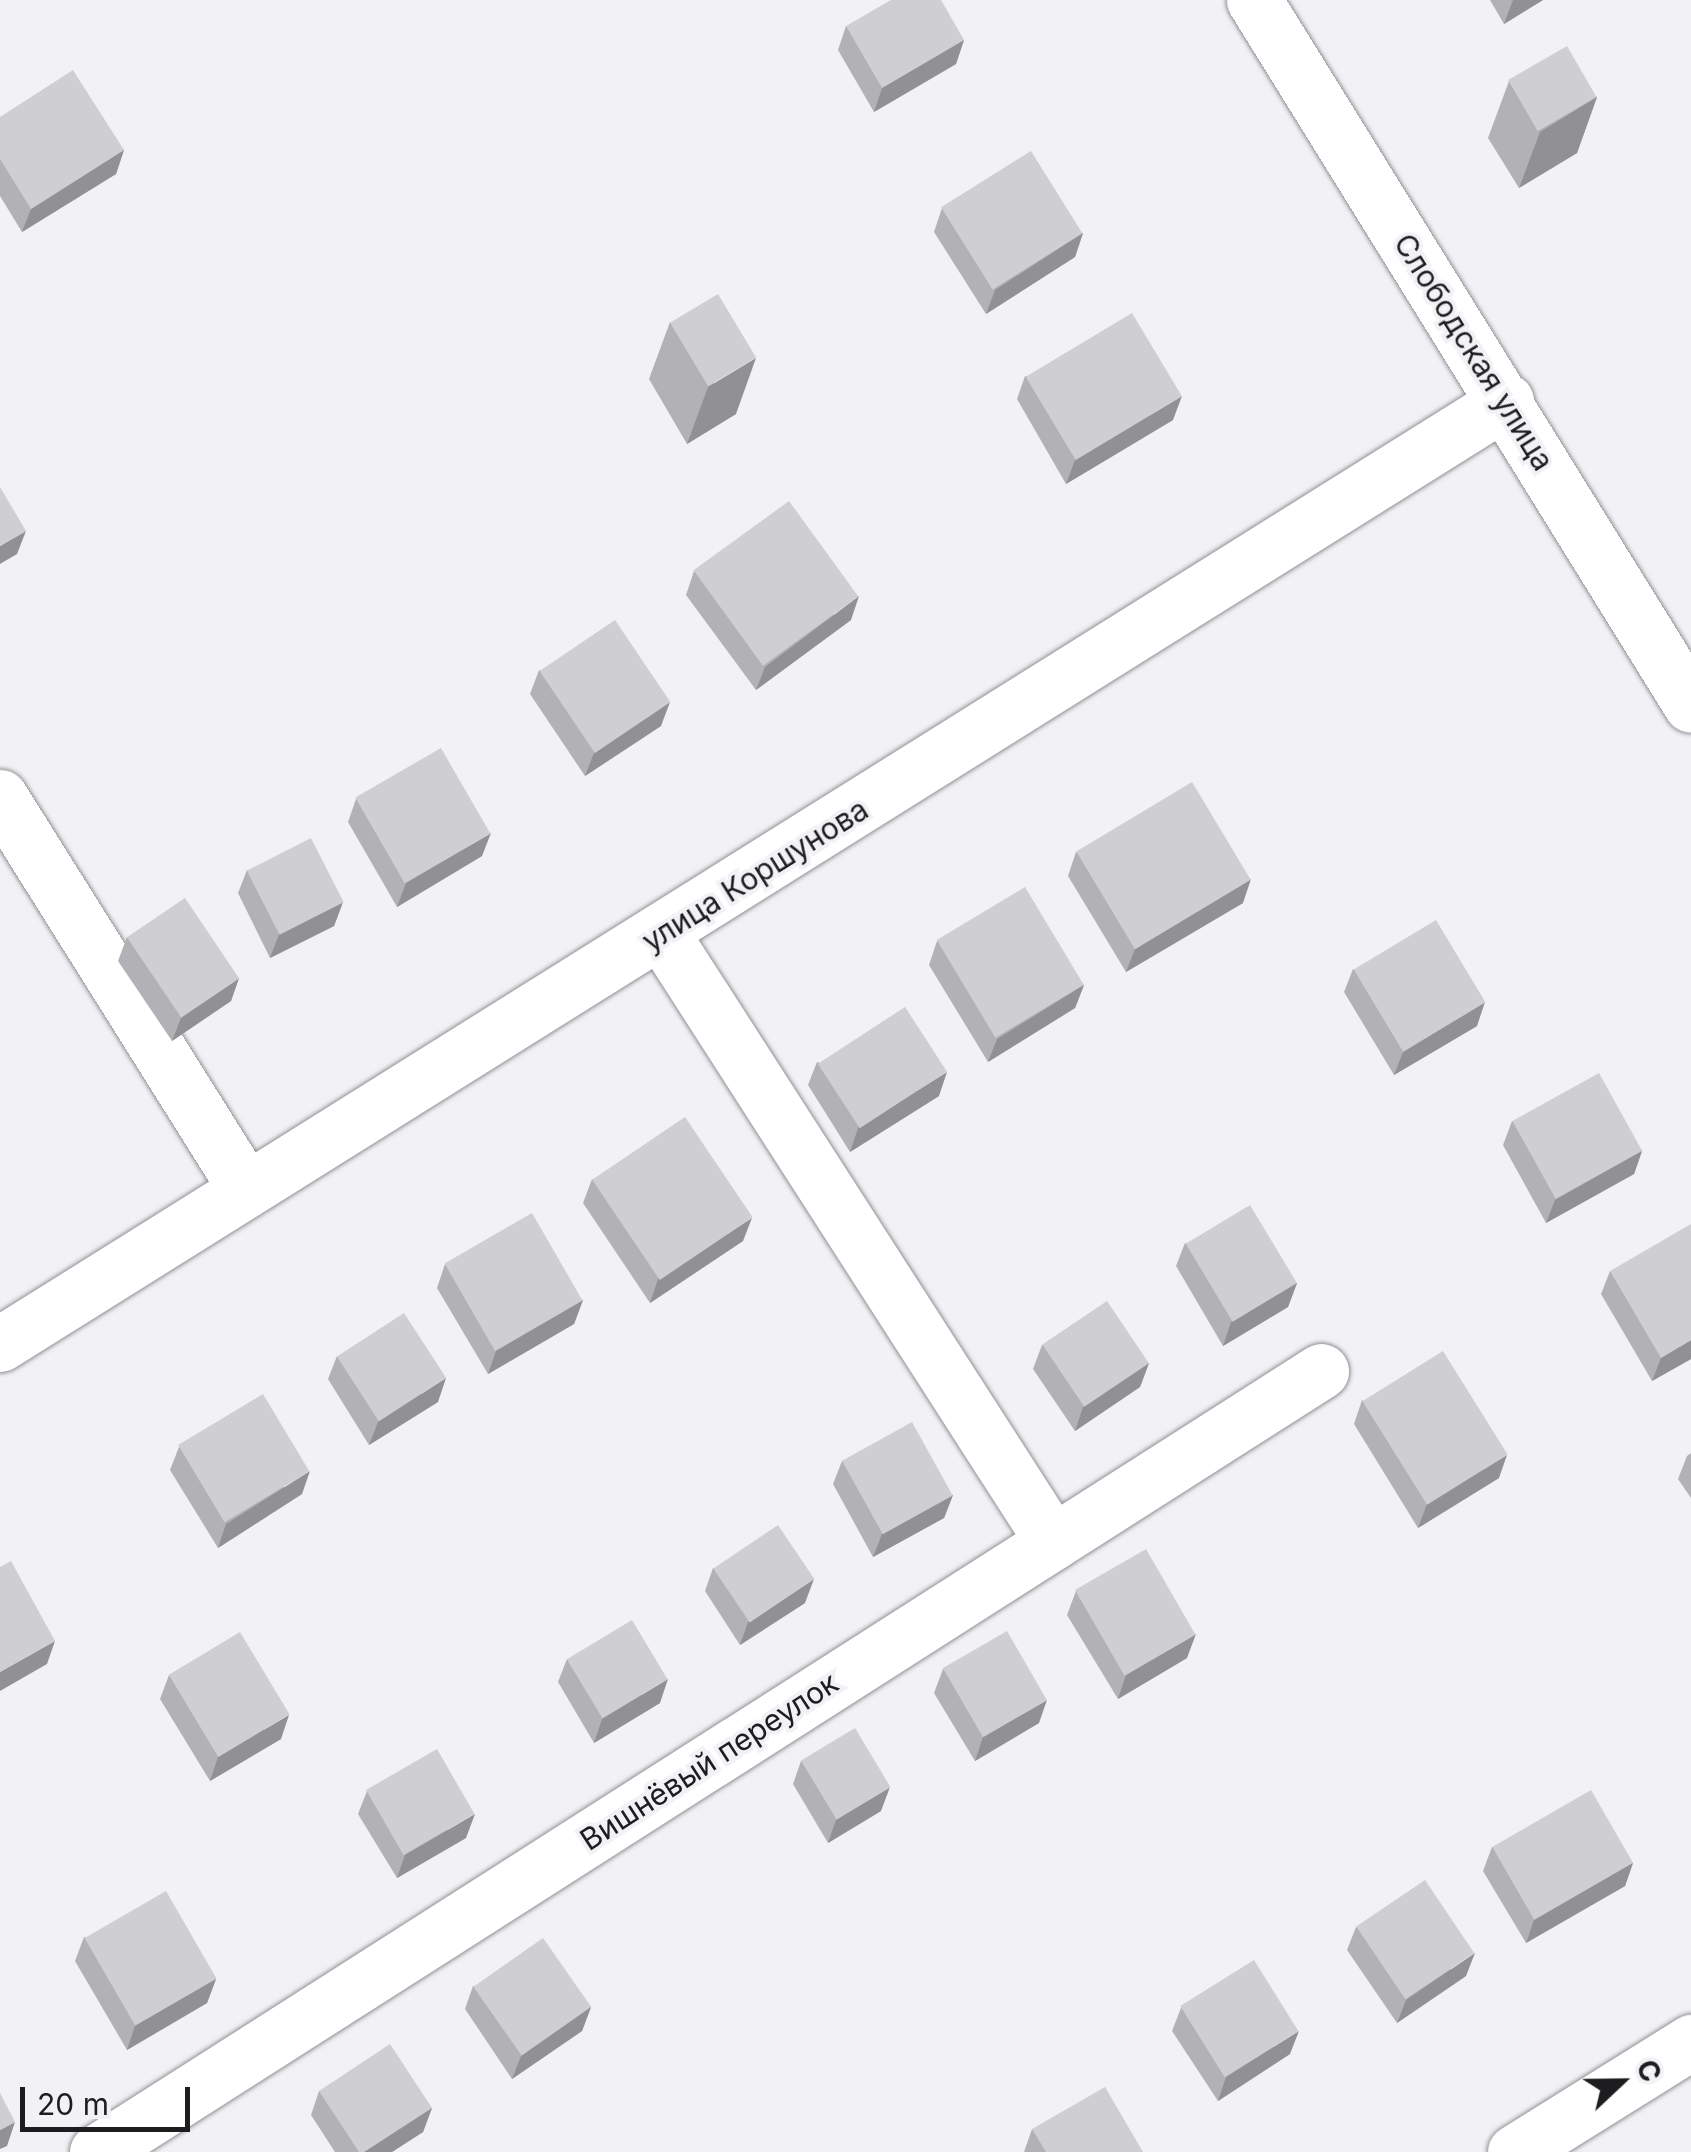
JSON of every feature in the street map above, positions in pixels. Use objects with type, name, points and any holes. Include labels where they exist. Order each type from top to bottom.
[{"type":"street","name":"Слободская улица","points":[[1254,0],[1691,705]]},
{"type":"street","name":"улица Коршунова","points":[[0,1344],[245,1187],[662,934],[1506,401]]},
{"type":"street","points":[[0,797],[245,1187]]},
{"type":"street","points":[[662,934],[1053,1542]]},
{"type":"street","name":"Вишнёвый переулок","points":[[97,2152],[1321,1371]]},
{"type":"street","points":[[1515,2152],[1691,2042]]},
{"type":"building","points":[[891,0],[941,0],[964,40],[882,88],[846,26]]},
{"type":"building","points":[[1567,46],[1596,97],[1538,131],[1508,80]]},
{"type":"building","points":[[73,70],[124,150],[31,209],[0,159],[0,117]]},
{"type":"building","points":[[1031,151],[1082,233],[993,289],[941,207]]},
{"type":"building","points":[[718,294],[756,357],[708,386],[670,323]]},
{"type":"building","points":[[1132,313],[1182,396],[1076,460],[1026,377]]},
{"type":"building","points":[[0,487],[26,531],[0,546]]},
{"type":"building","points":[[789,501],[858,596],[763,666],[694,570]]},
{"type":"building","points":[[615,620],[670,702],[595,753],[540,671]]},
{"type":"building","points":[[441,748],[491,834],[405,883],[355,798]]},
{"type":"building","points":[[1192,782],[1251,880],[1135,949],[1076,852]]},
{"type":"building","points":[[311,838],[344,902],[280,935],[247,871]]},
{"type":"building","points":[[1025,887],[1084,985],[995,1038],[937,940]]},
{"type":"building","points":[[185,898],[239,978],[181,1018],[127,937]]},
{"type":"building","points":[[1436,920],[1485,1002],[1403,1052],[1354,969]]},
{"type":"building","points":[[905,1007],[947,1072],[860,1128],[818,1064]]},
{"type":"building","points":[[1599,1073],[1642,1151],[1556,1199],[1512,1121]]},
{"type":"building","points":[[685,1117],[753,1217],[660,1280],[592,1180]]},
{"type":"building","points":[[1250,1205],[1297,1283],[1233,1322],[1186,1244]]},
{"type":"building","points":[[532,1213],[582,1300],[495,1351],[445,1264]]},
{"type":"building","points":[[1691,1224],[1691,1340],[1661,1358],[1610,1271]]},
{"type":"building","points":[[1107,1301],[1149,1363],[1084,1407],[1042,1345]]},
{"type":"building","points":[[404,1313],[446,1378],[379,1421],[337,1357]]},
{"type":"building","points":[[1443,1351],[1508,1454],[1427,1505],[1362,1401]]},
{"type":"building","points":[[263,1394],[309,1471],[224,1522],[178,1445]]},
{"type":"building","points":[[912,1422],[953,1495],[883,1534],[842,1461]]},
{"type":"building","points":[[778,1525],[814,1579],[750,1623],[713,1569]]},
{"type":"building","points":[[1146,1549],[1196,1635],[1124,1676],[1075,1590]]},
{"type":"building","points":[[11,1561],[55,1641],[0,1672],[0,1567]]},
{"type":"building","points":[[632,1620],[668,1679],[602,1718],[567,1659]]},
{"type":"building","points":[[1007,1631],[1047,1700],[983,1737],[943,1668]]},
{"type":"building","points":[[240,1632],[289,1714],[218,1757],[169,1675]]},
{"type":"building","points":[[855,1728],[891,1787],[837,1820],[801,1760]]},
{"type":"building","points":[[437,1749],[474,1814],[403,1855],[366,1790]]},
{"type":"building","points":[[1591,1790],[1633,1863],[1534,1920],[1492,1847]]},
{"type":"building","points":[[1425,1880],[1474,1953],[1405,1999],[1356,1926]]},
{"type":"building","points":[[166,1891],[216,1978],[135,2025],[85,1938]]},
{"type":"building","points":[[543,1938],[591,2007],[522,2056],[473,1987]]},
{"type":"building","points":[[1254,1960],[1299,2031],[1225,2077],[1180,2006]]},
{"type":"building","points":[[390,2044],[432,2108],[359,2152],[319,2091]]},
{"type":"building","points":[[1105,2087],[1143,2152],[1046,2152],[1032,2129]]},
{"type":"building","points":[[0,2093],[15,2122],[0,2130]]}]
